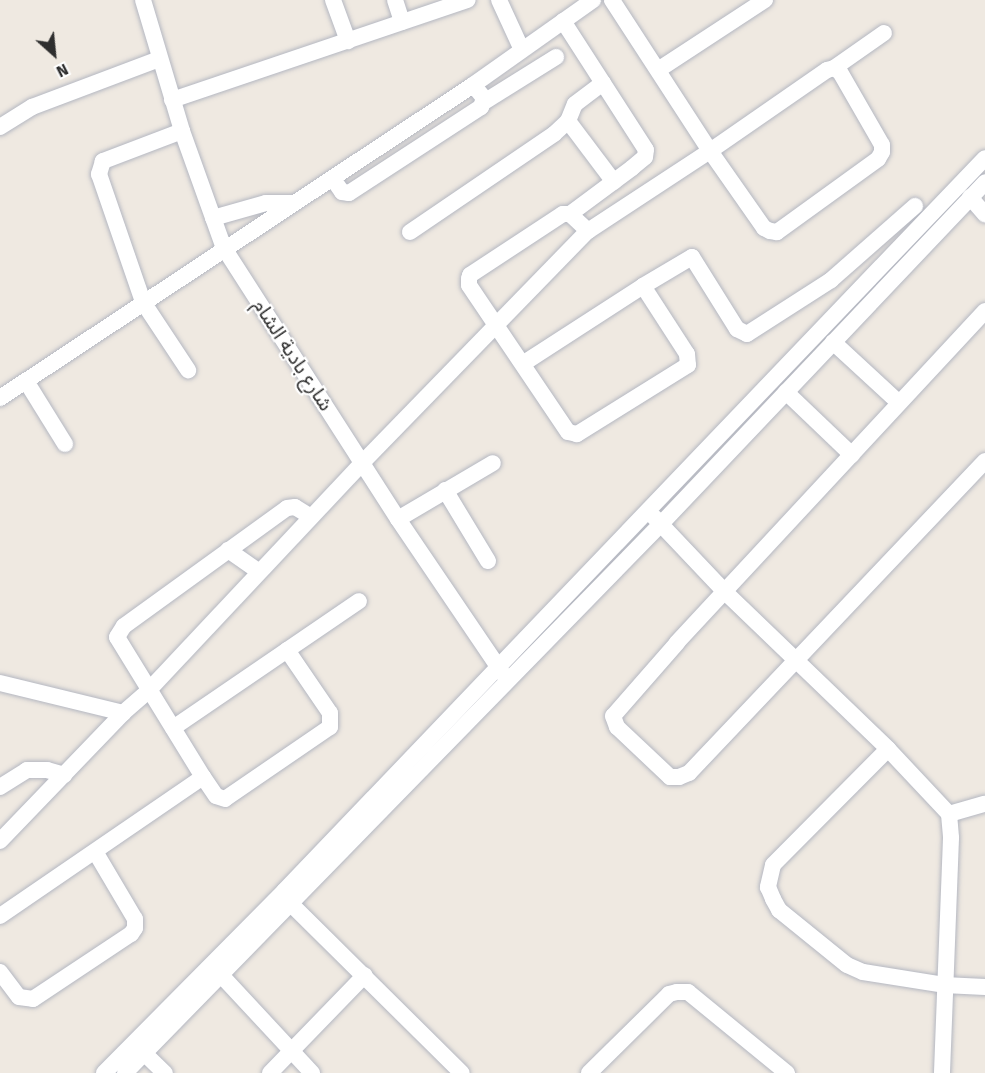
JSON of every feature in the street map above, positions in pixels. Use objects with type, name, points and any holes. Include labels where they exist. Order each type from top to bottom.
[{"type":"street","name":"شارع بادية الشام","points":[[142,0],[182,131],[224,248],[398,519],[502,673]]},
{"type":"street","points":[[333,0],[348,41]]},
{"type":"street","points":[[395,0],[402,22]]},
{"type":"street","points":[[172,100],[468,0]]},
{"type":"street","points":[[499,0],[522,50]]},
{"type":"street","points":[[0,398],[224,248],[333,179],[473,85],[593,0]]},
{"type":"street","points":[[612,0],[710,151],[764,228],[777,232],[878,159],[882,152],[882,146],[840,72],[834,68]]},
{"type":"street","points":[[658,70],[765,0]]},
{"type":"street","points":[[563,21],[646,150],[645,157],[570,214],[563,214],[470,275],[469,285],[524,363],[568,432],[577,434],[688,365],[687,354],[643,286]]},
{"type":"street","points":[[0,841],[588,231],[884,33]]},
{"type":"street","points":[[333,179],[342,192],[349,193],[484,102],[556,57]]},
{"type":"street","points":[[0,127],[32,107],[159,59]]},
{"type":"street","points":[[410,232],[554,134],[568,122],[575,104],[603,82]]},
{"type":"street","points":[[473,85],[484,102]]},
{"type":"street","points":[[568,122],[614,182]]},
{"type":"street","points":[[182,131],[103,161],[99,174],[143,302],[188,370]]},
{"type":"street","points":[[104,1073],[388,793],[502,673],[649,512],[985,158]]},
{"type":"street","points":[[502,673],[661,524],[985,182]]},
{"type":"street","points":[[970,198],[985,214]]},
{"type":"street","points":[[213,218],[266,202],[294,203]]},
{"type":"street","points":[[524,363],[692,257],[737,328],[747,334],[831,280],[915,206]]},
{"type":"street","points":[[570,214],[588,231]]},
{"type":"street","points":[[985,311],[723,591],[612,716],[617,727],[670,777],[679,777],[689,773],[985,461]]},
{"type":"street","points":[[833,342],[898,402]]},
{"type":"street","points":[[26,381],[65,444]]},
{"type":"street","points":[[786,392],[852,454]]},
{"type":"street","points":[[398,519],[494,463]]},
{"type":"street","points":[[445,490],[488,561]]},
{"type":"street","points":[[286,650],[330,713],[330,726],[228,798],[216,796],[117,640],[120,629],[287,508],[295,507],[311,517]]},
{"type":"street","points":[[649,512],[723,591],[888,749],[949,814],[951,838],[942,1073]]},
{"type":"street","points":[[228,550],[259,572]]},
{"type":"street","points":[[173,728],[359,601]]},
{"type":"street","points":[[0,683],[123,713]]},
{"type":"street","points":[[888,749],[773,865],[768,887],[779,910],[848,965],[879,975],[944,985],[985,987]]},
{"type":"street","points":[[0,787],[27,770],[47,770],[64,775]]},
{"type":"street","points":[[0,916],[96,853],[203,777]]},
{"type":"street","points":[[124,1073],[291,904],[388,793]]},
{"type":"street","points":[[949,814],[985,804]]},
{"type":"street","points":[[0,972],[19,997],[33,999],[131,934],[135,928],[135,919],[96,853]]},
{"type":"street","points":[[291,904],[462,1073]]},
{"type":"street","points":[[221,975],[312,1073]]},
{"type":"street","points":[[270,1073],[365,975]]},
{"type":"street","points":[[613,1073],[595,1067],[669,994],[677,992],[688,992],[787,1073]]},
{"type":"street","points":[[144,1053],[165,1073]]}]
